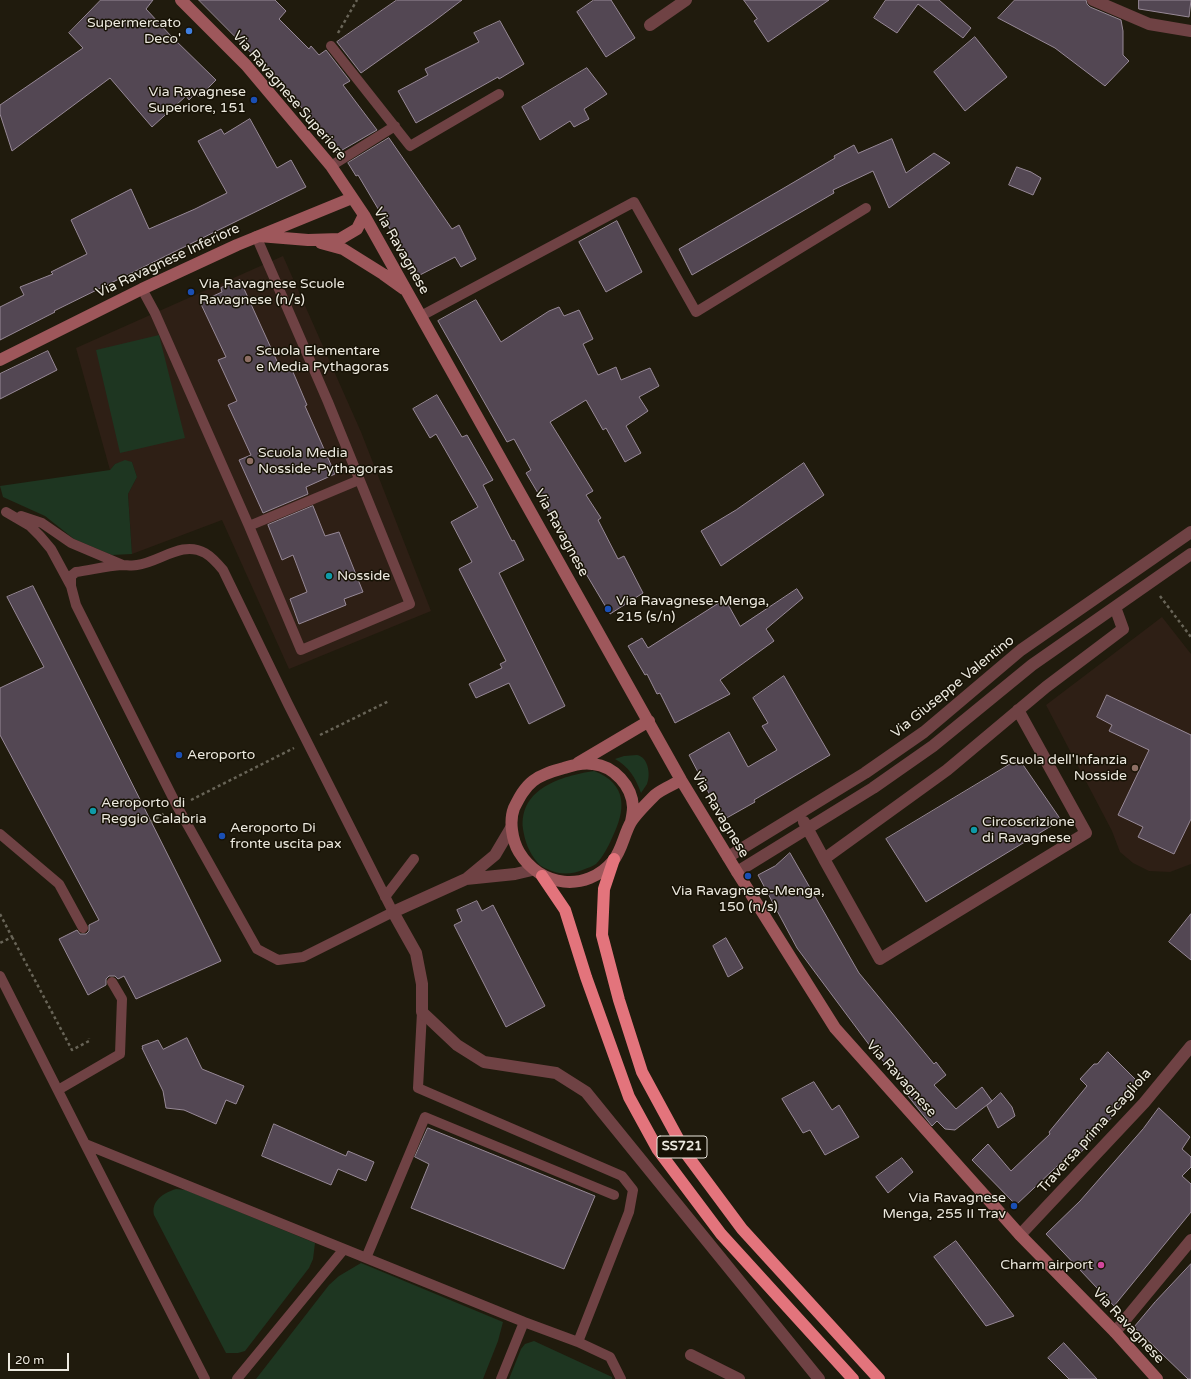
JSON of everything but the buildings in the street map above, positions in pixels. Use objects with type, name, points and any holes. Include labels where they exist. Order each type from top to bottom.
[{"type":"highway","name":"SS721","points":[[614,859],[604,889],[602,935],[619,1000],[642,1072],[687,1155],[742,1229],[879,1379]]},
{"type":"highway","name":"SS721","points":[[537,873],[565,910],[586,977],[629,1097],[658,1150],[721,1234],[853,1379]]},
{"type":"main road","name":"Via Ravagnese Superiore","points":[[181,0],[246,65],[331,166],[352,198]]},
{"type":"main road","name":"Via Ravagnese","points":[[352,198],[364,215],[682,780],[737,872],[835,1028],[1020,1236],[1115,1332],[1157,1379]]},
{"type":"main road","name":"Via Ravagnese Inferiore","points":[[0,360],[142,289],[256,236],[352,198]]},
{"type":"main road","points":[[256,236],[308,240],[340,239],[356,230],[364,215]]},
{"type":"main road","points":[[308,240],[343,250],[383,274],[407,291]]},
{"type":"main road","points":[[576,764],[649,721]]},
{"type":"main road","points":[[631,822],[633,806],[629,790],[620,777],[608,768],[592,763],[576,764],[548,772],[533,781],[521,794],[513,810],[512,828],[515,846],[524,861],[537,873],[556,881],[571,882],[588,878],[605,868],[614,859],[631,822],[656,794],[682,780]]},
{"type":"street","points":[[650,25],[686,0]]},
{"type":"street","points":[[1093,0],[1149,24],[1191,31]]},
{"type":"street","name":"Via Giuseppe Valentino","points":[[728,857],[865,773],[924,732],[1022,650],[1191,532]]},
{"type":"street","points":[[737,872],[873,788],[933,746],[1032,665],[1191,554]]},
{"type":"street","points":[[824,859],[947,770],[1018,710],[1123,629],[1115,607]]},
{"type":"street","points":[[799,814],[880,959],[1086,832],[1018,710]]},
{"type":"street","points":[[512,828],[495,855],[466,879],[393,912],[416,953],[422,984],[422,1012],[457,1045],[484,1062],[556,1073],[586,1092],[819,1379]]},
{"type":"street","points":[[466,879],[537,873]]},
{"type":"street","name":"Traversa prima Scagliola","points":[[1020,1236],[1144,1102],[1191,1046]]},
{"type":"street","points":[[1115,1332],[1191,1240]]},
{"type":"street","points":[[691,1354],[739,1379]]},
{"type":"lane","points":[[331,46],[410,146],[499,94]]},
{"type":"lane","points":[[331,166],[395,126]]},
{"type":"lane","points":[[421,316],[634,202],[696,312],[866,208]]},
{"type":"lane","points":[[142,289],[155,313],[249,526],[301,650],[410,604],[328,402],[256,236]]},
{"type":"lane","points":[[249,526],[359,480]]},
{"type":"lane","points":[[3,511],[42,522],[72,543],[123,565]]},
{"type":"lane","points":[[3,511],[30,526],[51,549],[71,586],[76,605],[177,806],[256,949],[278,960],[303,957],[393,912],[223,570],[205,553],[187,549],[179,550],[136,566],[123,565],[76,572],[72,576],[71,586]]},
{"type":"lane","points":[[0,834],[59,884],[83,928]]},
{"type":"lane","points":[[385,897],[414,859]]},
{"type":"lane","points":[[0,976],[205,1379]]},
{"type":"lane","points":[[58,1090],[120,1054],[122,999],[112,982]]},
{"type":"lane","points":[[422,1012],[418,1088],[622,1176],[633,1190],[629,1212],[578,1342]]},
{"type":"lane","points":[[366,1258],[425,1117],[614,1196]]},
{"type":"lane","points":[[85,1144],[524,1322],[578,1342],[610,1357],[621,1379]]},
{"type":"lane","points":[[237,1379],[344,1249]]},
{"type":"lane","points":[[501,1379],[524,1322]]},
{"type":"path","points":[[331,46],[357,0]]},
{"type":"path","points":[[1150,582],[1191,637]]},
{"type":"path","points":[[151,822],[177,806],[389,701]]},
{"type":"path","points":[[0,914],[72,1050],[89,1041],[89,1038]]},
{"type":"path","points":[[0,943],[12,937]]},
{"type":"shaded area","name":"Scuola Media Nosside-Pythagoras","points":[[283,256],[361,432],[431,611],[289,669],[222,520],[132,554],[128,494],[137,477],[132,462],[115,464],[110,470],[76,348]]},
{"type":"shaded area","name":"Scuola dell'Infanzia Nosside","points":[[1162,617],[1191,654],[1191,864],[1170,872],[1149,871],[1133,863],[1120,852],[1112,831],[1046,705]]},
{"type":"green space","points":[[159,335],[185,438],[120,453],[96,350]]},
{"type":"green space","points":[[125,460],[132,462],[137,477],[128,494],[132,554],[112,555],[74,539],[45,516],[3,497],[0,486],[110,470],[115,464]]},
{"type":"green space","points":[[637,755],[644,759],[648,766],[649,776],[647,784],[641,793],[631,773],[624,765],[615,759],[624,756]]},
{"type":"green space","points":[[594,771],[605,776],[613,783],[621,799],[620,818],[617,828],[607,848],[596,864],[580,871],[561,873],[543,867],[538,863],[532,854],[524,834],[524,815],[528,803],[535,794],[545,786],[569,776]]},
{"type":"green space","points":[[176,1189],[186,1190],[315,1243],[313,1259],[309,1268],[245,1351],[238,1353],[226,1353],[154,1215],[154,1206],[159,1198]]},
{"type":"green space","points":[[361,1263],[503,1322],[498,1341],[483,1379],[256,1379],[329,1285],[339,1276]]},
{"type":"green space","points":[[534,1341],[612,1377],[612,1379],[509,1379],[521,1349],[525,1344]]},
{"type":"place","name":"Supermercato Deco'","points":[[189,31]]},
{"type":"place","name":"Via Ravagnese Superiore, 151","points":[[254,100]]},
{"type":"place","name":"Via Ravagnese Scuole Ravagnese (n/s)","points":[[191,292]]},
{"type":"place","name":"Scuola Elementare e Media Pythagoras","points":[[248,359]]},
{"type":"place","name":"Scuola Media Nosside-Pythagoras","points":[[250,461]]},
{"type":"place","name":"Nosside","points":[[329,576]]},
{"type":"place","name":"Via Ravagnese-Menga, 215 (s/n)","points":[[608,609]]},
{"type":"place","name":"Aeroporto","points":[[179,755]]},
{"type":"place","name":"Scuola dell'Infanzia Nosside","points":[[1135,768]]},
{"type":"place","name":"Aeroporto di Reggio Calabria","points":[[93,811]]},
{"type":"place","name":"Circoscrizione di Ravagnese","points":[[974,830]]},
{"type":"place","name":"Aeroporto Di fronte uscita pax","points":[[222,836]]},
{"type":"place","name":"Via Ravagnese-Menga, 150 (n/s)","points":[[748,876]]},
{"type":"place","name":"Via Ravagnese Menga, 255 II Trav","points":[[1014,1206]]},
{"type":"place","name":"Charm airport","points":[[1101,1265]]}]
